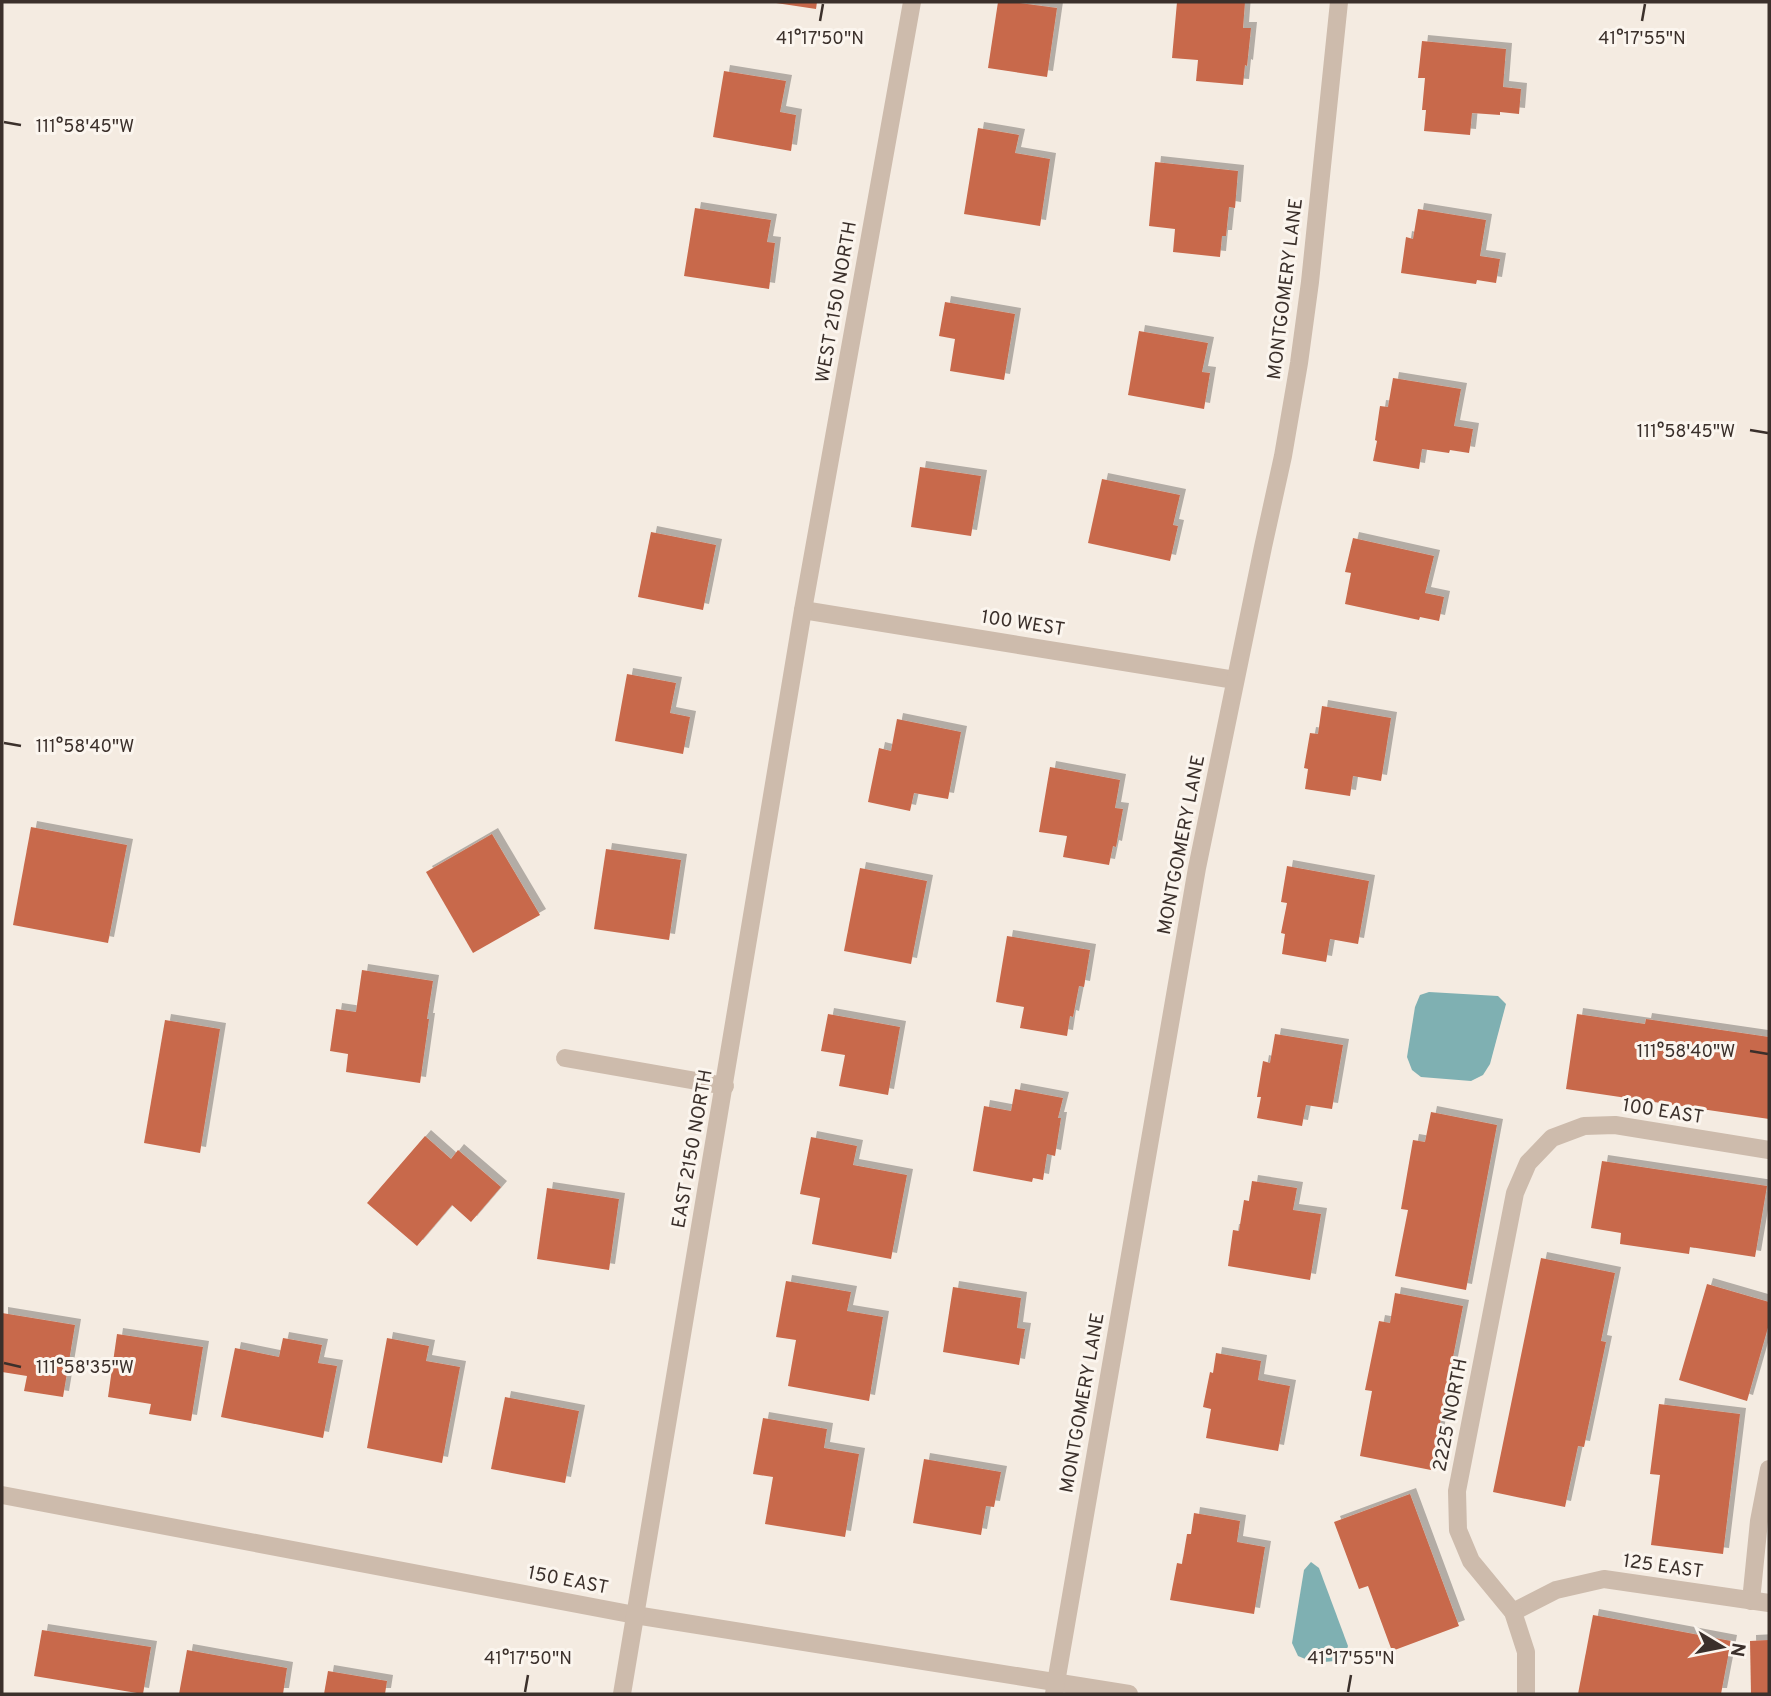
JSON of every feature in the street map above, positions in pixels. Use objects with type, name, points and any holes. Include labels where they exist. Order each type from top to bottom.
[{"type":"street","name":"WEST 2150 NORTH","points":[[803,610],[912,2]]},
{"type":"street","name":"MONTGOMERY LANE","points":[[1055,1688],[1197,869],[1283,456],[1299,363],[1339,2]]},
{"type":"street","name":"100 WEST","points":[[803,610],[1235,680]]},
{"type":"street","name":"EAST 2150 NORTH","points":[[621,1694],[803,610]]},
{"type":"street","points":[[565,1058],[724,1086]]},
{"type":"street","name":"100 EAST","points":[[1552,1138],[1584,1126],[1615,1125],[1769,1150]]},
{"type":"street","name":"2225 NORTH","points":[[1526,1694],[1527,1652],[1513,1612],[1471,1562],[1458,1530],[1457,1491],[1515,1193],[1528,1163],[1552,1138]]},
{"type":"street","points":[[1760,1602],[1759,1521],[1769,1469]]},
{"type":"street","name":"150 EAST","points":[[2,1495],[635,1615],[1055,1688],[1129,1694]]},
{"type":"street","name":"125 EAST","points":[[1513,1612],[1556,1590],[1604,1579],[1760,1602]]},
{"type":"water","points":[[1429,992],[1498,996],[1506,1004],[1490,1064],[1483,1075],[1471,1081],[1421,1077],[1412,1070],[1407,1057],[1415,1007],[1420,995]]},
{"type":"water","points":[[1311,1562],[1319,1568],[1348,1646],[1345,1655],[1334,1661],[1315,1663],[1298,1656],[1292,1643],[1304,1570]]},
{"type":"building","points":[[776,2],[817,2],[816,9]]},
{"type":"building","points":[[998,2],[1057,8],[1047,77],[988,68]]},
{"type":"building","points":[[1177,2],[1245,2],[1243,28],[1251,28],[1243,85],[1196,81],[1198,60],[1172,58]]},
{"type":"building","points":[[1422,41],[1506,49],[1503,87],[1521,89],[1519,114],[1472,113],[1470,135],[1424,131],[1426,110],[1422,110],[1425,78],[1418,78]]},
{"type":"building","points":[[724,71],[786,81],[780,112],[796,115],[791,151],[713,137]]},
{"type":"building","points":[[978,128],[1019,135],[1015,153],[1050,159],[1040,226],[964,214]]},
{"type":"building","points":[[1155,162],[1238,171],[1235,208],[1229,207],[1226,236],[1222,236],[1220,257],[1173,252],[1175,229],[1149,226]]},
{"type":"building","points":[[695,208],[771,220],[767,242],[775,243],[769,289],[684,276]]},
{"type":"building","points":[[1418,209],[1486,220],[1480,256],[1500,259],[1496,283],[1477,280],[1476,284],[1401,273],[1406,237],[1413,239]]},
{"type":"building","points":[[945,302],[1015,314],[1004,380],[950,371],[955,339],[939,336]]},
{"type":"building","points":[[1139,331],[1208,343],[1202,372],[1210,373],[1204,409],[1128,395]]},
{"type":"building","points":[[1393,378],[1461,389],[1454,426],[1473,429],[1469,453],[1422,449],[1419,469],[1373,461],[1380,406],[1388,407]]},
{"type":"building","points":[[920,467],[981,476],[971,536],[911,527]]},
{"type":"building","points":[[1102,479],[1180,495],[1173,525],[1178,526],[1170,561],[1088,543]]},
{"type":"building","points":[[651,532],[716,545],[703,610],[638,597]]},
{"type":"building","points":[[1353,538],[1434,556],[1425,593],[1444,597],[1439,621],[1420,617],[1419,620],[1345,604],[1351,573],[1345,572]]},
{"type":"building","points":[[627,674],[676,683],[670,713],[690,717],[683,754],[615,741]]},
{"type":"building","points":[[1322,706],[1391,718],[1381,781],[1353,776],[1350,796],[1305,789],[1308,769],[1304,768],[1310,733],[1318,734]]},
{"type":"building","points":[[897,719],[961,732],[948,799],[914,793],[910,811],[868,802],[879,748],[891,751]]},
{"type":"building","points":[[1050,767],[1120,780],[1115,808],[1123,809],[1116,847],[1113,846],[1109,865],[1063,857],[1067,836],[1039,832]]},
{"type":"building","points":[[31,827],[127,845],[108,943],[13,925]]},
{"type":"building","points":[[492,834],[540,915],[473,953],[426,872]]},
{"type":"building","points":[[606,849],[681,860],[669,940],[594,929]]},
{"type":"building","points":[[1287,866],[1369,881],[1358,944],[1330,939],[1326,962],[1282,954],[1285,934],[1281,933],[1287,903],[1281,902]]},
{"type":"building","points":[[860,868],[927,881],[911,964],[844,951]]},
{"type":"building","points":[[1007,936],[1090,950],[1084,987],[1079,986],[1067,1036],[1020,1028],[1024,1007],[996,1002]]},
{"type":"building","points":[[362,970],[433,981],[420,1083],[346,1072],[348,1054],[330,1051],[336,1009],[356,1012]]},
{"type":"building","points":[[828,1014],[900,1027],[888,1095],[839,1086],[845,1055],[821,1051]]},
{"type":"building","points":[[1577,1014],[1645,1024],[1646,1019],[1769,1037],[1769,1119],[1566,1089]]},
{"type":"building","points":[[165,1020],[220,1029],[200,1153],[144,1143]]},
{"type":"building","points":[[1275,1034],[1343,1045],[1332,1109],[1306,1105],[1302,1126],[1257,1118],[1261,1097],[1257,1097],[1263,1061],[1270,1063]]},
{"type":"building","points":[[1015,1089],[1063,1098],[1058,1118],[1061,1118],[1055,1156],[1047,1154],[1043,1180],[1033,1178],[1032,1182],[973,1171],[984,1106],[1011,1111]]},
{"type":"building","points":[[1431,1112],[1497,1125],[1466,1290],[1395,1276],[1408,1210],[1401,1209],[1413,1140],[1425,1142]]},
{"type":"building","points":[[425,1136],[451,1159],[458,1150],[501,1187],[471,1222],[452,1205],[417,1246],[367,1203]]},
{"type":"building","points":[[811,1137],[857,1146],[853,1165],[907,1175],[891,1259],[812,1244],[820,1198],[800,1194]]},
{"type":"building","points":[[1602,1161],[1767,1186],[1755,1257],[1690,1247],[1689,1254],[1620,1244],[1621,1233],[1591,1228]]},
{"type":"building","points":[[1252,1181],[1297,1188],[1293,1210],[1321,1214],[1310,1280],[1228,1266],[1233,1230],[1239,1231],[1244,1200],[1249,1201]]},
{"type":"building","points":[[547,1188],[619,1199],[609,1270],[537,1259]]},
{"type":"building","points":[[1541,1258],[1615,1273],[1601,1341],[1606,1342],[1584,1447],[1578,1446],[1565,1507],[1493,1492]]},
{"type":"building","points":[[786,1281],[851,1292],[847,1311],[883,1317],[869,1401],[788,1386],[796,1340],[776,1337]]},
{"type":"building","points":[[1707,1284],[1769,1302],[1769,1324],[1747,1401],[1679,1380]]},
{"type":"building","points":[[953,1287],[1021,1298],[1017,1328],[1025,1329],[1019,1365],[943,1352]]},
{"type":"building","points":[[1395,1293],[1463,1306],[1431,1470],[1360,1456],[1372,1391],[1365,1390],[1379,1321],[1390,1323]]},
{"type":"building","points":[[2,1313],[75,1325],[63,1397],[24,1391],[27,1376],[2,1372]]},
{"type":"building","points":[[117,1334],[203,1347],[191,1421],[149,1414],[151,1404],[108,1397]]},
{"type":"building","points":[[283,1338],[322,1345],[318,1363],[337,1366],[323,1438],[221,1417],[235,1348],[279,1357]]},
{"type":"building","points":[[387,1338],[429,1346],[426,1361],[460,1367],[442,1463],[367,1448]]},
{"type":"building","points":[[1216,1353],[1261,1361],[1258,1380],[1290,1386],[1278,1451],[1206,1438],[1211,1409],[1203,1407]]},
{"type":"building","points":[[505,1397],[579,1411],[565,1483],[491,1469]]},
{"type":"building","points":[[1659,1404],[1740,1414],[1723,1554],[1651,1545],[1660,1475],[1650,1474]]},
{"type":"building","points":[[763,1418],[827,1429],[824,1448],[859,1454],[845,1537],[765,1524],[773,1477],[753,1474]]},
{"type":"building","points":[[924,1459],[1001,1472],[994,1507],[986,1506],[981,1535],[913,1523]]},
{"type":"building","points":[[1410,1494],[1459,1626],[1392,1651],[1368,1586],[1359,1589],[1334,1522]]},
{"type":"building","points":[[1194,1513],[1240,1521],[1237,1542],[1265,1547],[1254,1614],[1170,1600],[1177,1563],[1182,1564]]},
{"type":"building","points":[[1593,1615],[1731,1641],[1721,1694],[1578,1694]]},
{"type":"building","points":[[42,1630],[151,1647],[143,1694],[34,1676]]},
{"type":"building","points":[[1769,1640],[1769,1694],[1751,1694],[1750,1641]]},
{"type":"building","points":[[187,1650],[287,1668],[283,1694],[179,1694]]},
{"type":"building","points":[[328,1671],[387,1681],[385,1694],[324,1694]]}]
